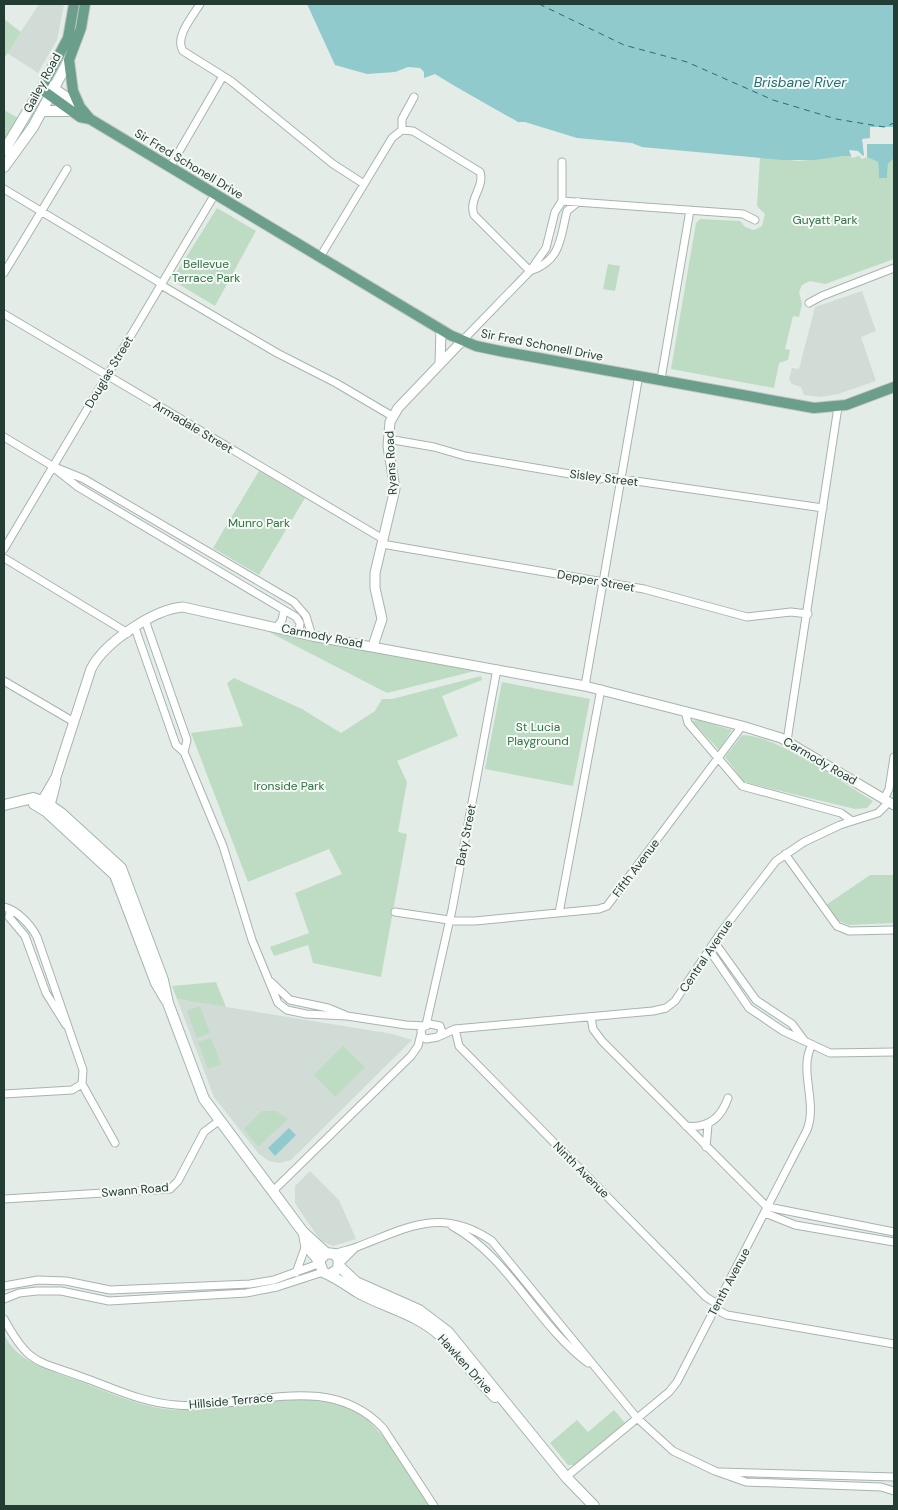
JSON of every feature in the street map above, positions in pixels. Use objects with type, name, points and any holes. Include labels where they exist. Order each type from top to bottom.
[{"type":"main road","name":"Gailey Road","points":[[4,167],[42,111],[48,89],[68,38],[74,4]]},
{"type":"main road","name":"Gailey Road","points":[[4,151],[69,60],[81,28],[85,4]]},
{"type":"main road","points":[[42,111],[75,109],[69,60]]},
{"type":"main road","name":"Sir Fred Schonell Drive","points":[[48,89],[75,109],[80,117],[90,119],[441,329],[463,340],[494,350],[805,406],[838,407],[894,387]]},
{"type":"main road","points":[[4,805],[15,803],[45,804],[113,872],[156,983],[168,1002],[200,1092],[220,1120]]},
{"type":"main road","name":"Hawken Drive","points":[[220,1120],[303,1232],[329,1263]]},
{"type":"main road","name":"Hawken Drive","points":[[303,1232],[306,1244],[356,1282],[419,1310],[439,1324],[481,1371],[566,1477],[594,1506]]},
{"type":"street","points":[[200,4],[182,35],[181,48],[187,55],[223,76],[333,164],[364,184]]},
{"type":"street","points":[[170,167],[223,76]]},
{"type":"street","points":[[402,130],[402,119],[414,97]]},
{"type":"street","points":[[320,257],[392,138],[402,130],[413,131],[480,172],[480,181],[471,205],[474,215],[530,271]]},
{"type":"street","name":"Ryans Road","points":[[373,646],[382,619],[374,582],[395,488],[388,439],[392,416],[530,271],[546,246],[555,212],[562,201],[562,162]]},
{"type":"street","points":[[4,273],[67,168]]},
{"type":"street","points":[[4,189],[161,285],[392,416]]},
{"type":"street","name":"Douglas Street","points":[[4,550],[52,466],[215,194]]},
{"type":"street","points":[[562,201],[743,214],[755,220]]},
{"type":"street","name":"Ryans Road","points":[[530,271],[541,266],[558,249],[567,211],[578,202]]},
{"type":"street","points":[[661,379],[690,210]]},
{"type":"street","points":[[809,303],[822,296],[894,268]]},
{"type":"street","name":"Armadale Street","points":[[4,314],[383,541]]},
{"type":"street","points":[[440,364],[441,329]]},
{"type":"street","points":[[585,686],[639,375]]},
{"type":"street","points":[[787,741],[808,614],[838,407]]},
{"type":"street","points":[[4,437],[52,466],[78,487],[298,619],[299,634]]},
{"type":"street","name":"Sisley Street","points":[[388,439],[542,470],[621,479],[823,508]]},
{"type":"street","points":[[52,466],[84,479],[294,602],[306,616],[312,636]]},
{"type":"street","name":"Depper Street","points":[[383,541],[644,589],[747,617],[791,612],[808,614]]},
{"type":"street","points":[[4,559],[132,630],[176,745],[184,752],[229,863],[251,936],[277,1001],[287,1010],[318,1016],[347,1016],[401,1024],[426,1025]]},
{"type":"street","name":"Carmody Road","points":[[45,804],[96,662],[105,651],[145,620],[165,609],[183,607],[299,634],[601,689],[685,710],[787,741],[889,802]]},
{"type":"street","points":[[276,628],[282,620],[284,610]]},
{"type":"street","points":[[145,620],[187,740],[184,752]]},
{"type":"street","name":"Baty Street","points":[[426,1025],[433,1002],[497,669]]},
{"type":"street","points":[[4,681],[74,722]]},
{"type":"street","points":[[559,913],[601,689]]},
{"type":"street","points":[[685,710],[688,722],[742,786],[841,813],[852,821]]},
{"type":"street","name":"Fifth Avenue","points":[[395,912],[449,920],[475,921],[599,909],[607,906],[720,758],[742,726]]},
{"type":"street","points":[[889,802],[894,757]]},
{"type":"street","name":"Central Avenue","points":[[411,1056],[418,1046],[421,1033],[426,1025],[439,1025],[455,1029],[652,1011],[668,1007],[689,982],[715,942],[769,868],[785,854],[804,842],[852,821],[878,813],[889,802]]},
{"type":"street","points":[[785,854],[837,926],[849,931],[894,930]]},
{"type":"street","points":[[4,906],[12,910],[34,932],[64,1011],[83,1070],[82,1084],[115,1143]]},
{"type":"street","points":[[12,910],[9,917],[25,936],[46,993],[68,1028]]},
{"type":"street","points":[[715,942],[756,1000],[792,1024],[804,1040]]},
{"type":"street","points":[[710,951],[752,1012],[783,1031],[830,1053],[894,1052]]},
{"type":"street","points":[[267,978],[290,1000],[328,1008],[347,1016]]},
{"type":"street","name":"Baty Street","points":[[433,1002],[433,1017],[439,1025]]},
{"type":"street","points":[[591,1017],[594,1029],[602,1041],[767,1210],[799,1226],[894,1242]]},
{"type":"street","points":[[401,1024],[421,1033],[425,1038],[431,1039]]},
{"type":"street","points":[[439,1025],[442,1029],[440,1036]]},
{"type":"street","name":"Central Avenue","points":[[273,1191],[411,1056],[431,1039],[455,1029]]},
{"type":"street","name":"Ninth Avenue","points":[[455,1029],[459,1046],[706,1297],[727,1315],[894,1344]]},
{"type":"street","name":"Tenth Avenue","points":[[566,1477],[674,1386],[767,1210],[810,1122],[812,1107],[806,1057],[812,1045]]},
{"type":"street","points":[[4,1094],[72,1090],[82,1084]]},
{"type":"street","points":[[686,1126],[700,1127],[708,1125],[723,1111],[728,1098]]},
{"type":"street","name":"Swann Road","points":[[4,1199],[170,1189],[178,1182],[204,1132],[220,1120]]},
{"type":"street","points":[[706,1147],[708,1125]]},
{"type":"street","points":[[767,1210],[894,1232]]},
{"type":"street","points":[[446,1222],[483,1246],[550,1328],[569,1348],[597,1369]]},
{"type":"street","points":[[4,1299],[22,1292],[37,1291],[61,1291],[109,1301],[246,1292],[276,1287],[329,1263],[356,1248],[411,1225],[446,1222],[474,1228],[492,1241],[637,1418],[673,1451],[715,1472],[750,1483],[881,1487],[894,1491]]},
{"type":"street","points":[[296,1273],[306,1244]]},
{"type":"street","points":[[4,1286],[28,1280],[53,1280],[110,1290],[250,1284],[274,1280],[329,1263]]},
{"type":"street","name":"Hillside Terrace","points":[[4,1319],[11,1335],[30,1357],[154,1402],[196,1405],[298,1396],[332,1398],[347,1402],[372,1416],[434,1506]]},
{"type":"street","points":[[715,1472],[894,1477]]},
{"type":"shaded area","points":[[39,4],[64,4],[57,40],[38,73],[7,53]]},
{"type":"shaded area","points":[[862,291],[876,331],[861,337],[876,381],[838,394],[821,397],[804,395],[801,387],[792,384],[789,379],[792,368],[799,369],[815,307]]},
{"type":"shaded area","points":[[177,999],[393,1034],[412,1040],[291,1160],[279,1163],[269,1161],[259,1154],[214,1097]]},
{"type":"shaded area","points":[[310,1171],[339,1200],[356,1239],[333,1246],[321,1241],[300,1211],[295,1203],[295,1186]]},
{"type":"green space","points":[[4,19],[21,32],[4,59]]},
{"type":"green space","points":[[4,110],[18,118],[4,141]]},
{"type":"green space","name":"Guyatt Park","points":[[844,156],[867,157],[878,162],[879,177],[887,178],[888,164],[894,158],[894,259],[825,284],[810,281],[802,285],[799,292],[802,304],[799,317],[793,316],[785,349],[790,350],[788,360],[779,363],[774,388],[671,369],[696,223],[700,219],[740,221],[745,227],[754,230],[762,226],[765,214],[757,206],[760,157],[799,161]]},
{"type":"green space","name":"Bellevue Terrace Park","points":[[217,208],[256,231],[215,306],[175,282],[173,278]]},
{"type":"green space","points":[[608,264],[620,266],[615,291],[603,289]]},
{"type":"green space","name":"Munro Park","points":[[259,471],[305,498],[259,575],[213,548]]},
{"type":"green space","points":[[267,631],[479,670],[387,693]]},
{"type":"green space","name":"Ironside Park","points":[[481,676],[482,680],[442,696],[458,736],[397,761],[407,782],[398,832],[407,834],[381,977],[313,963],[308,945],[274,956],[270,947],[309,933],[295,893],[342,874],[329,849],[248,882],[191,733],[243,726],[227,683],[234,678],[302,709],[341,733],[375,711],[382,699],[392,699]]},
{"type":"green space","name":"St Lucia Playground","points":[[502,682],[590,699],[573,786],[485,769]]},
{"type":"green space","points":[[698,720],[732,730],[719,750],[692,721]]},
{"type":"green space","points":[[742,735],[756,737],[790,751],[873,801],[867,808],[855,809],[744,782],[725,757]]},
{"type":"green space","points":[[870,875],[894,875],[894,923],[849,925],[836,920],[826,905]]},
{"type":"green space","points":[[216,982],[226,1007],[177,999],[172,986]]},
{"type":"green space","points":[[200,1006],[210,1033],[197,1038],[187,1011]]},
{"type":"green space","points":[[211,1038],[221,1064],[208,1069],[198,1042]]},
{"type":"green space","points":[[343,1046],[365,1067],[335,1097],[314,1075]]},
{"type":"green space","points":[[262,1111],[276,1111],[288,1119],[258,1147],[244,1129]]},
{"type":"green space","points":[[4,1334],[9,1343],[31,1362],[148,1406],[176,1410],[198,1410],[267,1401],[314,1400],[336,1404],[356,1412],[367,1419],[387,1441],[430,1506],[4,1506]]},
{"type":"green space","points":[[614,1410],[625,1423],[574,1465],[568,1465],[550,1443],[577,1420],[588,1432]]},
{"type":"water","name":"Brisbane River","points":[[307,4],[894,4],[894,158],[888,164],[887,178],[879,178],[878,162],[867,157],[844,156],[815,160],[782,160],[642,147],[632,143],[577,138],[525,122],[518,122],[435,74],[424,78],[424,72],[420,68],[408,67],[395,72],[367,74],[335,65]]},
{"type":"water","points":[[289,1128],[296,1135],[275,1156],[268,1148]]},
{"type":"pier","points":[[870,127],[894,127],[894,144],[867,144],[867,157],[862,159],[859,156],[852,158],[849,150],[858,151],[864,155],[862,139],[870,138]]},
{"type":"ferry route","points":[[539,4],[624,45],[687,62],[773,100],[836,119],[884,127],[894,123]]}]
